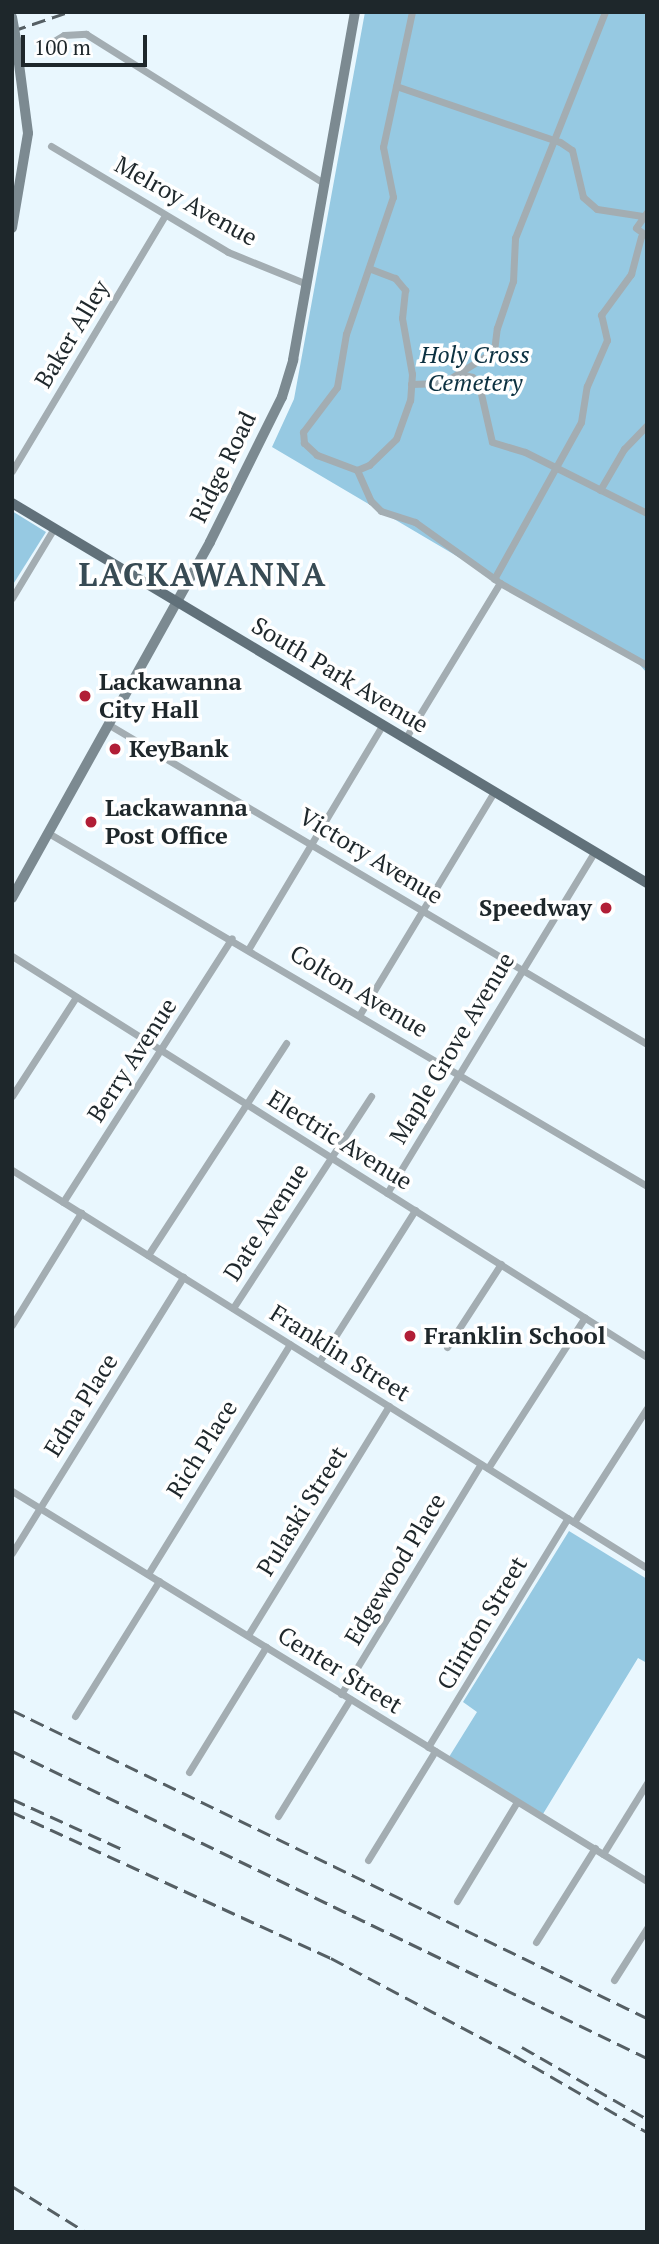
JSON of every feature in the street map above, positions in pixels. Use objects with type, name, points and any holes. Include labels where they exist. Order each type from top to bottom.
[{"type":"main road","name":"Ridge Road","points":[[12,898],[111,726],[282,397],[307,285],[355,12]]},
{"type":"main road","points":[[12,17],[28,133],[13,225]]},
{"type":"main road","name":"South Park Avenue","points":[[12,503],[647,883]]},
{"type":"street","points":[[371,269],[396,278],[405,290],[402,318],[411,384],[402,428],[369,465],[357,470],[317,455],[304,443],[303,432],[337,387],[346,334],[371,269],[393,197],[383,147],[412,12]]},
{"type":"street","points":[[411,384],[443,383],[457,372],[481,363],[494,351],[497,328],[513,281],[515,238],[605,12]]},
{"type":"street","points":[[49,44],[64,35],[86,34],[325,184]]},
{"type":"street","points":[[396,86],[554,140],[572,150],[583,197],[597,209],[626,215],[644,214]]},
{"type":"street","name":"Melroy Avenue","points":[[51,146],[164,216],[229,252],[307,285]]},
{"type":"street","points":[[636,228],[644,214]]},
{"type":"street","points":[[405,739],[497,582],[581,422],[587,386],[602,358],[607,340],[601,315],[631,274],[644,236],[626,215]]},
{"type":"street","name":"Baker Alley","points":[[12,471],[164,216]]},
{"type":"street","points":[[457,372],[472,377],[479,385],[492,442],[555,468],[647,513]]},
{"type":"street","points":[[600,490],[624,449],[647,425]]},
{"type":"street","points":[[357,470],[371,502],[381,511],[415,522],[497,582],[647,665]]},
{"type":"street","points":[[12,598],[54,528]]},
{"type":"street","name":"Victory Avenue","points":[[111,726],[647,1044]]},
{"type":"street","points":[[249,948],[382,726]]},
{"type":"street","points":[[360,1014],[494,792]]},
{"type":"street","name":"Colton Avenue","points":[[50,834],[249,948],[647,1186]]},
{"type":"street","name":"Maple Grove Avenue","points":[[387,1193],[594,852]]},
{"type":"street","name":"Berry Avenue","points":[[63,1202],[232,938]]},
{"type":"street","name":"Electric Avenue","points":[[12,956],[647,1357]]},
{"type":"street","points":[[12,1096],[76,997]]},
{"type":"street","points":[[148,1255],[286,1042]]},
{"type":"street","name":"Date Avenue","points":[[233,1308],[371,1096]]},
{"type":"street","name":"Franklin Street","points":[[12,1170],[647,1568]]},
{"type":"street","points":[[318,1362],[415,1210]]},
{"type":"street","points":[[12,1325],[81,1213]]},
{"type":"street","points":[[447,1347],[501,1264]]},
{"type":"street","name":"Edna Place","points":[[12,1553],[183,1277]]},
{"type":"street","name":"Edgewood Place","points":[[341,1694],[484,1466],[585,1317]]},
{"type":"street","name":"Rich Place","points":[[148,1574],[290,1344]]},
{"type":"street","name":"Pulaski Street","points":[[248,1635],[389,1406]]},
{"type":"street","name":"Clinton Street","points":[[368,1860],[571,1520],[647,1408]]},
{"type":"street","name":"Center Street","points":[[12,1491],[647,1881]]},
{"type":"street","points":[[75,1716],[159,1581]]},
{"type":"street","points":[[189,1772],[266,1647]]},
{"type":"street","points":[[278,1816],[350,1699]]},
{"type":"street","points":[[603,1854],[647,1783]]},
{"type":"street","points":[[457,1901],[517,1801]]},
{"type":"street","points":[[536,1942],[595,1848]]},
{"type":"street","points":[[614,1980],[647,1928]]},
{"type":"green space","name":"Holy Cross Cemetery","points":[[365,12],[647,12],[647,673],[638,663],[272,447],[294,399]]},
{"type":"green space","points":[[12,511],[46,532],[12,586]]},
{"type":"green space","points":[[569,1531],[647,1579],[647,1663],[638,1658],[543,1814],[449,1757],[477,1712],[463,1702]]},
{"type":"railway","points":[[12,31],[68,12]]},
{"type":"railway","points":[[12,1710],[647,2018]]},
{"type":"railway","points":[[12,1751],[647,2058]]},
{"type":"railway","points":[[12,1799],[124,1850]]},
{"type":"railway","points":[[12,1812],[331,1958],[514,2055],[647,2132]]},
{"type":"railway","points":[[522,2047],[647,2119]]},
{"type":"railway","points":[[12,2186],[86,2232]]},
{"type":"place","name":"Lackawanna City Hall","points":[[85,696]]},
{"type":"place","name":"KeyBank","points":[[115,749]]},
{"type":"place","name":"Lackawanna Post Office","points":[[91,822]]},
{"type":"place","name":"Speedway","points":[[606,908]]},
{"type":"place","name":"Franklin School","points":[[410,1336]]},
{"type":"district","name":"LACKAWANNA","points":[[203,574]]}]
